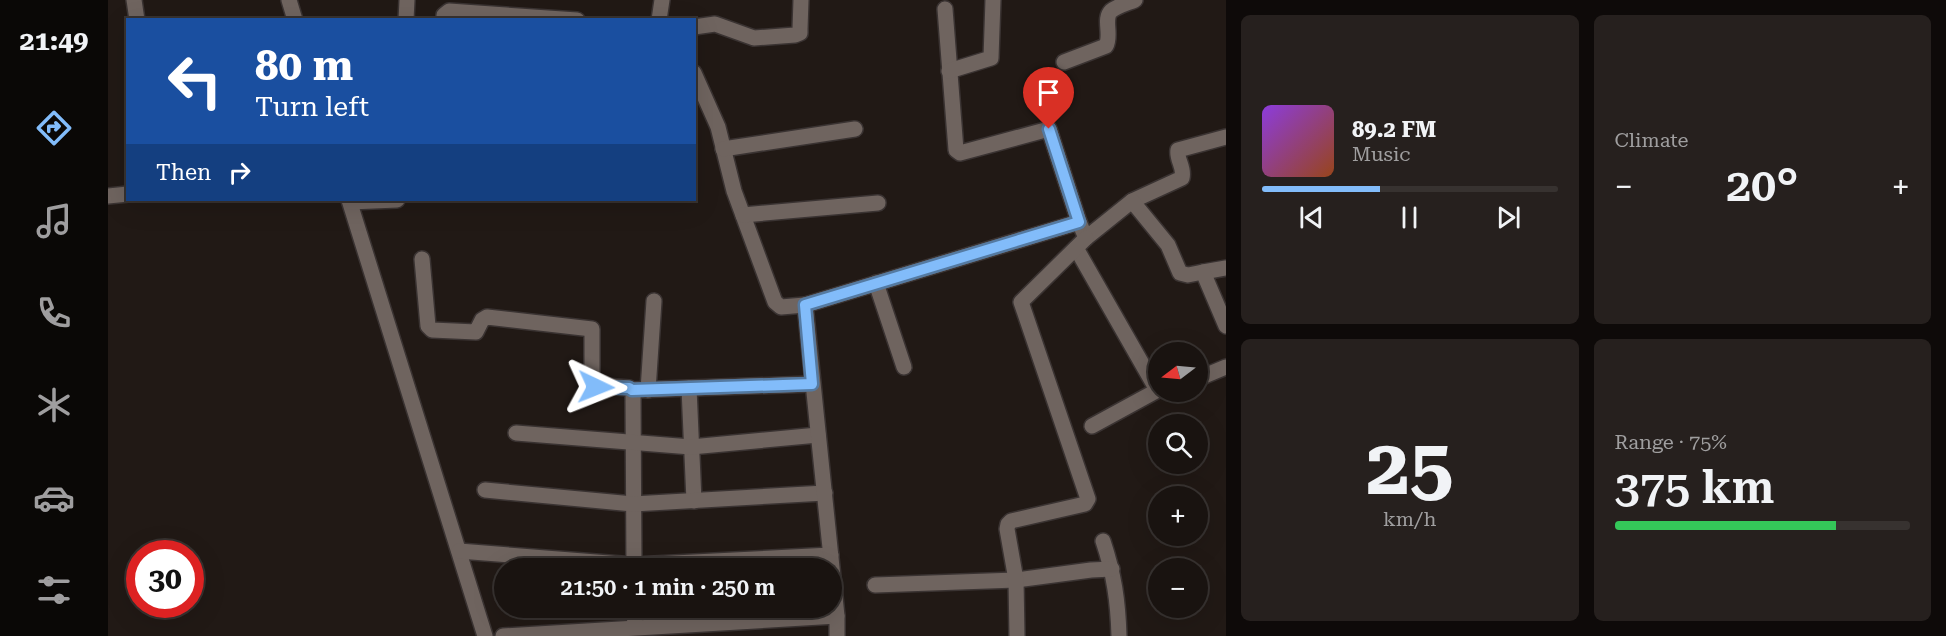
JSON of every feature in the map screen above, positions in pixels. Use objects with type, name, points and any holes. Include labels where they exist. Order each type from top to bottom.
[{"type":"street","points":[[134,0],[137,18]]},
{"type":"street","points":[[289,0],[294,18]]},
{"type":"street","points":[[406,18],[407,0]]},
{"type":"street","points":[[659,18],[662,0]]},
{"type":"street","points":[[696,27],[715,24],[754,38],[795,35],[800,33],[801,0]]},
{"type":"street","points":[[949,71],[991,58],[993,0]]},
{"type":"street","points":[[1064,62],[1106,46],[1109,41],[1108,16],[1110,12],[1135,0]]},
{"type":"street","points":[[444,18],[449,11],[479,7],[562,18]]},
{"type":"street","points":[[945,9],[957,152],[1049,129],[1079,222],[1081,243],[1148,373]]},
{"type":"street","points":[[696,78],[718,127],[731,183],[777,305],[781,307],[805,305],[1079,222]]},
{"type":"street","points":[[723,149],[855,129]]},
{"type":"street","points":[[1017,636],[1016,580],[1008,524],[1011,521],[1085,504],[1088,499],[1021,302],[1081,243],[1132,201],[1182,178],[1183,171],[1178,150],[1226,137]]},
{"type":"street","points":[[108,196],[126,194]]},
{"type":"street","points":[[349,201],[485,636]]},
{"type":"street","points":[[1132,201],[1168,245],[1180,273],[1188,275],[1226,268]]},
{"type":"street","points":[[743,215],[878,203]]},
{"type":"street","points":[[422,259],[429,329],[476,332],[482,320],[487,317],[588,327],[592,329],[592,385],[640,390],[812,384]]},
{"type":"street","points":[[1203,272],[1226,326]]},
{"type":"street","points":[[876,283],[904,367]]},
{"type":"street","points":[[634,558],[634,442],[654,301]]},
{"type":"street","points":[[805,305],[831,558]]},
{"type":"street","points":[[1208,375],[1226,368]]},
{"type":"street","points":[[688,388],[694,501]]},
{"type":"street","points":[[1092,426],[1148,395]]},
{"type":"street","points":[[516,433],[691,447],[818,435]]},
{"type":"street","points":[[485,490],[633,504],[825,493]]},
{"type":"street","points":[[1103,541],[1112,569],[1118,604],[1119,636]]},
{"type":"street","points":[[459,551],[536,558]]},
{"type":"street","points":[[782,558],[831,555]]},
{"type":"street","points":[[875,585],[1016,580],[1112,569]]},
{"type":"street","points":[[635,618],[635,627]]},
{"type":"street","points":[[503,636],[800,618]]},
{"type":"street","points":[[837,618],[837,636]]},
{"type":"route","points":[[596,387],[632,390],[812,384],[805,305],[1079,222],[1049,129]]}]
